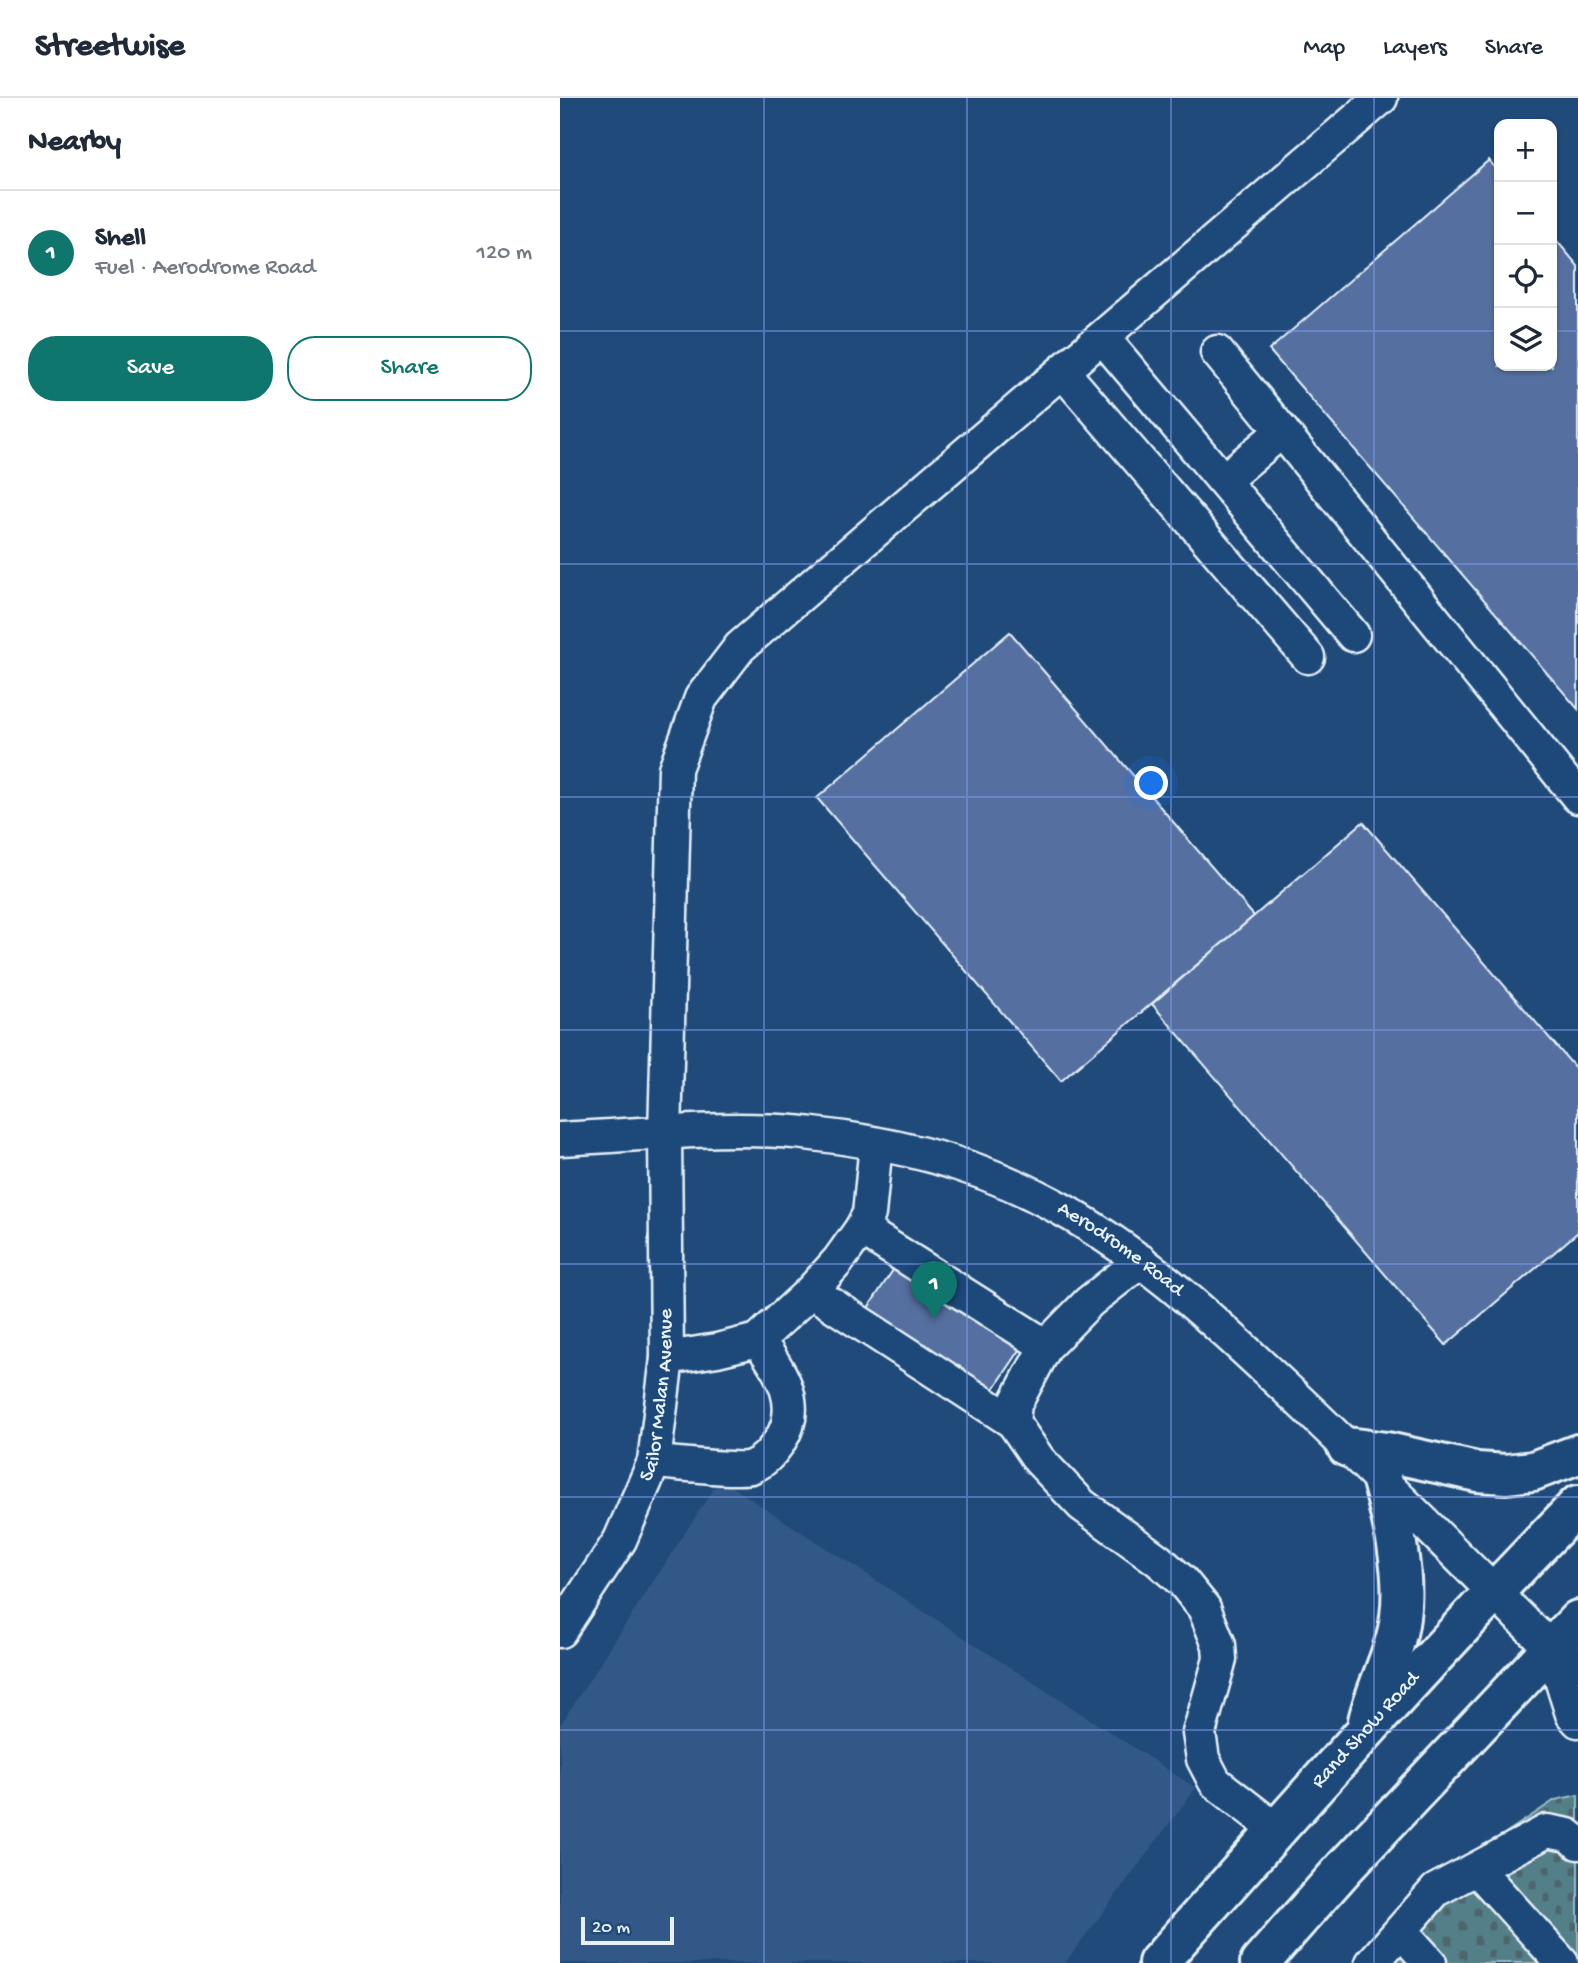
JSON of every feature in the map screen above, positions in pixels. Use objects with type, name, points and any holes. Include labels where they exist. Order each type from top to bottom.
[{"type":"main road","points":[[1347,1447],[1387,1452],[1477,1472],[1506,1474],[1533,1471],[1578,1454]]},
{"type":"main road","points":[[1366,1730],[1400,1617],[1401,1575],[1381,1477]]},
{"type":"main road","name":"Rand Show Road","points":[[1158,1963],[1366,1730],[1493,1592],[1578,1505]]},
{"type":"main road","points":[[1260,1963],[1345,1867],[1564,1656],[1578,1620]]},
{"type":"street","name":"Sailor Malan Avenue","points":[[560,1631],[620,1540],[654,1462],[667,1358],[665,1134],[675,769],[701,698],[740,647],[1381,98]]},
{"type":"street","points":[[1103,338],[1353,635]]},
{"type":"street","points":[[1217,352],[1578,797]]},
{"type":"street","points":[[1063,372],[1308,657]]},
{"type":"street","points":[[1224,481],[1282,431]]},
{"type":"street","name":"Aerodrome Road","points":[[560,1139],[743,1130],[798,1133],[876,1144],[930,1157],[981,1173],[1048,1202],[1104,1234],[1142,1261],[1209,1316],[1381,1477],[1493,1592],[1564,1656]]},
{"type":"street","points":[[667,1358],[758,1340],[811,1291],[838,1261],[869,1214],[876,1144]]},
{"type":"street","points":[[861,1229],[1046,1346]]},
{"type":"street","points":[[1013,1422],[1015,1404],[1046,1346],[1089,1302],[1142,1261]]},
{"type":"street","points":[[811,1291],[1013,1422],[1039,1460],[1082,1505],[1158,1560],[1182,1581],[1204,1608],[1217,1637],[1220,1659],[1199,1734],[1203,1759],[1215,1782],[1278,1831]]},
{"type":"street","points":[[654,1462],[749,1468],[769,1456],[785,1433],[791,1408],[779,1369],[758,1340]]},
{"type":"street","points":[[1564,1656],[1572,1714],[1578,1721]]},
{"type":"street","points":[[1372,1963],[1436,1891],[1547,1830],[1568,1835],[1578,1843]]},
{"type":"street","points":[[1477,1869],[1562,1963]]},
{"type":"street","points":[[1401,1931],[1430,1963]]},
{"type":"shaded area","points":[[720,1479],[1196,1788],[1065,1963],[560,1963],[560,1725]]},
{"type":"green space","points":[[1578,1795],[1578,1963],[1361,1963],[1434,1881],[1555,1800]]},
{"type":"building","points":[[1489,160],[1494,166],[1494,371],[1557,371],[1557,241],[1578,266],[1578,709],[1269,350]]},
{"type":"building","points":[[1010,632],[1254,916],[1061,1081],[817,798]]},
{"type":"building","points":[[1363,822],[1578,1071],[1578,1232],[1446,1345],[1152,1004]]},
{"type":"building","points":[[897,1264],[1022,1347],[989,1396],[864,1314]]},
{"type":"place","name":"Shell","points":[[934,1319]]}]
